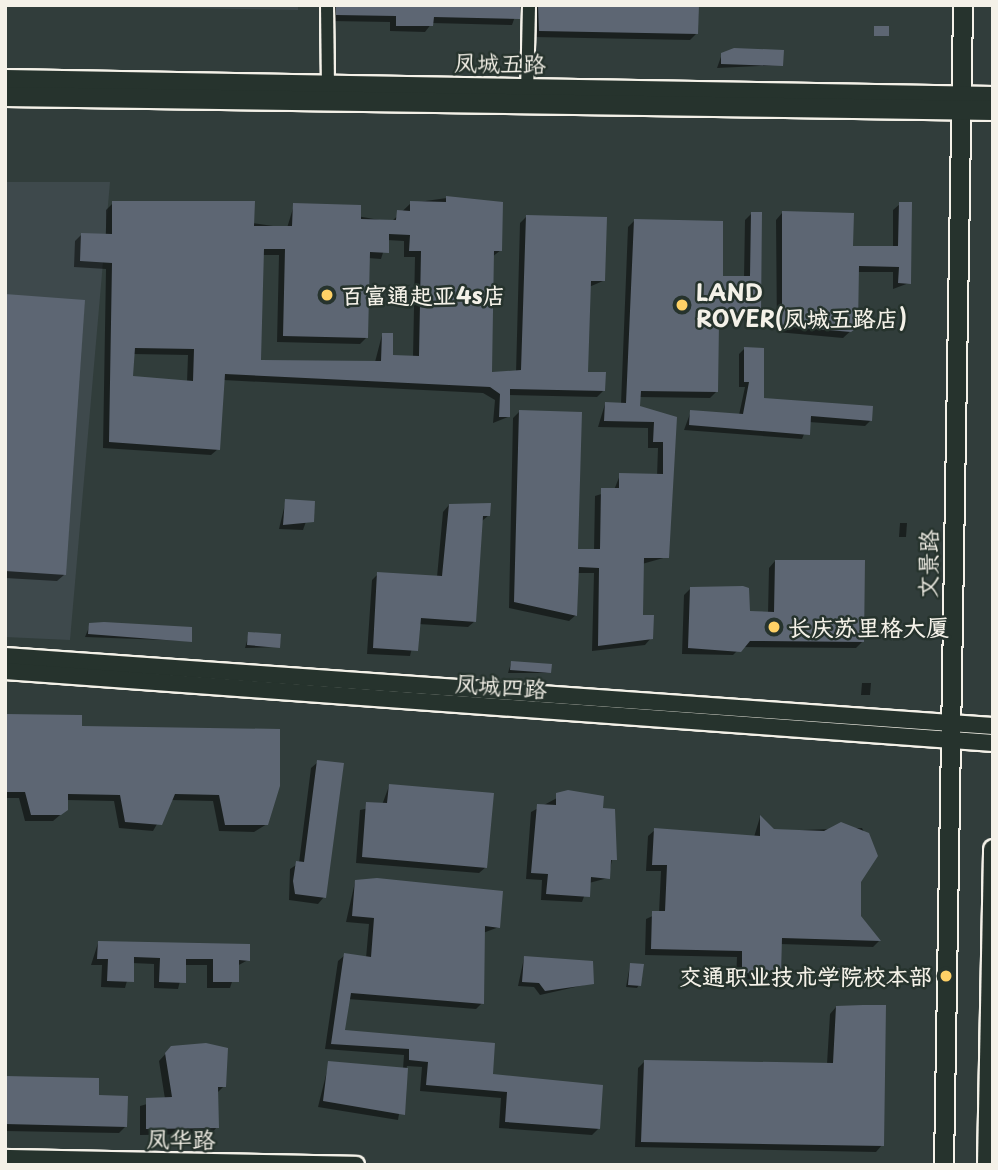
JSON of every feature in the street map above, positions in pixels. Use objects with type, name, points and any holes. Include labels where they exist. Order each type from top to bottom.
[{"type":"main road","name":"文景路","points":[[944,1165],[963,5]]},
{"type":"main road","name":"凤城五路","points":[[5,79],[328,93]]},
{"type":"main road","name":"凤城五路","points":[[5,96],[328,93],[960,103],[993,110]]},
{"type":"main road","name":"凤城五路","points":[[960,103],[993,96]]},
{"type":"main road","points":[[987,1165],[993,849]]},
{"type":"street","points":[[327,5],[328,93]]},
{"type":"street","points":[[527,96],[529,5]]},
{"type":"street","name":"凤城四路","points":[[5,656],[949,733],[993,743]]},
{"type":"street","name":"凤城四路","points":[[5,671],[949,733],[993,726]]},
{"type":"street","name":"凤华路","points":[[5,1158],[356,1165]]},
{"type":"shaded area","points":[[5,5],[298,5],[298,10]]},
{"type":"shaded area","points":[[5,182],[110,182],[70,640],[5,637]]},
{"type":"building","points":[[336,5],[520,5],[520,19],[434,17],[433,26],[396,26],[396,16],[336,15]]},
{"type":"building","points":[[538,5],[699,5],[698,34],[539,31]]},
{"type":"building","points":[[874,26],[889,26],[889,36],[874,36]]},
{"type":"building","points":[[734,48],[784,50],[783,66],[721,64],[721,53]]},
{"type":"building","points":[[446,196],[503,202],[502,251],[494,251],[492,372],[521,370],[526,215],[607,217],[605,281],[591,281],[588,372],[606,372],[605,391],[510,389],[510,417],[499,417],[500,394],[490,387],[225,374],[220,450],[109,442],[112,263],[80,261],[81,233],[112,234],[112,201],[255,201],[254,226],[292,226],[293,203],[361,205],[361,219],[396,220],[397,210],[410,211],[410,201],[446,202]],"holes":[[[389,234],[410,235],[409,251],[421,251],[419,356],[393,355],[393,333],[382,333],[381,361],[261,360],[264,249],[285,249],[283,336],[368,338],[370,252],[389,253]],[[135,348],[194,349],[193,381],[133,376]]]},
{"type":"building","points":[[899,202],[912,202],[911,284],[898,283],[899,267],[859,266],[858,327],[851,332],[782,326],[782,211],[854,213],[853,246],[898,246]]},
{"type":"building","points":[[751,212],[762,212],[761,315],[719,323],[718,392],[641,391],[640,406],[677,417],[669,558],[644,558],[643,615],[654,615],[653,639],[598,646],[599,568],[579,567],[577,616],[514,602],[519,410],[582,412],[578,549],[600,549],[601,488],[619,488],[619,473],[663,474],[663,442],[653,442],[654,422],[604,421],[605,402],[626,403],[634,219],[723,221],[723,276],[750,276]]},
{"type":"building","points":[[5,294],[85,300],[66,575],[5,571]]},
{"type":"building","points":[[744,347],[764,348],[764,398],[873,406],[872,421],[811,416],[810,435],[689,425],[690,410],[743,414],[749,382],[744,382]]},
{"type":"building","points":[[285,499],[315,501],[314,522],[283,525]]},
{"type":"building","points":[[491,503],[490,516],[483,516],[476,622],[421,618],[418,651],[373,648],[377,572],[442,576],[449,504]]},
{"type":"building","name":"长庆苏里格大厦","points":[[775,560],[865,560],[864,642],[750,641],[741,652],[688,648],[690,587],[743,586],[749,588],[750,611],[774,612]]},
{"type":"building","points":[[89,623],[192,627],[192,642],[88,634]]},
{"type":"building","points":[[248,632],[281,634],[280,648],[247,645]]},
{"type":"building","points":[[511,661],[552,664],[551,673],[510,670]]},
{"type":"building","points":[[5,714],[82,715],[82,726],[280,729],[280,786],[268,825],[225,825],[219,795],[175,794],[162,825],[125,822],[120,795],[68,794],[68,810],[61,815],[31,815],[25,792],[5,792]]},
{"type":"building","points":[[317,760],[344,763],[326,898],[295,894],[293,881],[296,861],[304,862]]},
{"type":"building","points":[[389,784],[494,793],[487,868],[362,857],[366,802],[387,803]]},
{"type":"building","points":[[568,790],[604,796],[603,808],[615,809],[617,860],[611,860],[610,879],[591,877],[590,897],[546,894],[548,874],[531,873],[537,804],[556,805],[556,793]]},
{"type":"building","points":[[760,815],[774,829],[824,831],[841,822],[869,833],[878,856],[861,882],[861,916],[881,941],[782,938],[781,974],[742,973],[742,951],[651,949],[652,911],[665,911],[667,865],[652,865],[654,828],[760,836]]},
{"type":"building","points":[[377,878],[503,891],[500,928],[485,926],[484,1004],[351,993],[345,1030],[495,1043],[493,1074],[603,1085],[600,1129],[505,1122],[507,1092],[426,1085],[428,1062],[409,1060],[409,1049],[331,1044],[344,953],[371,957],[374,918],[352,916],[355,880]]},
{"type":"building","points":[[98,941],[250,944],[250,961],[239,960],[239,982],[213,982],[213,959],[186,959],[186,983],[159,982],[160,958],[134,957],[134,982],[107,981],[108,959],[97,959]]},
{"type":"building","points":[[524,956],[593,961],[594,984],[545,991],[539,983],[522,982]]},
{"type":"building","points":[[630,963],[644,964],[641,986],[628,985]]},
{"type":"building","points":[[821,968],[885,969],[885,980],[820,979]]},
{"type":"building","points":[[886,1005],[884,1146],[641,1142],[644,1060],[833,1063],[836,1006]]},
{"type":"building","points":[[206,1043],[228,1048],[226,1087],[218,1087],[219,1128],[146,1129],[146,1098],[172,1097],[165,1053],[171,1046]]},
{"type":"building","points":[[328,1061],[408,1068],[405,1115],[323,1101]]},
{"type":"building","points":[[5,1076],[99,1078],[99,1095],[128,1096],[127,1127],[5,1124]]},
{"type":"place","name":"百富通起亚4s店","points":[[327,295]]},
{"type":"place","name":"LAND ROVER(凤城五路店)","points":[[682,305]]},
{"type":"place","name":"长庆苏里格大厦","points":[[774,627]]},
{"type":"place","name":"交通职业技术学院校本部","points":[[946,976]]}]
